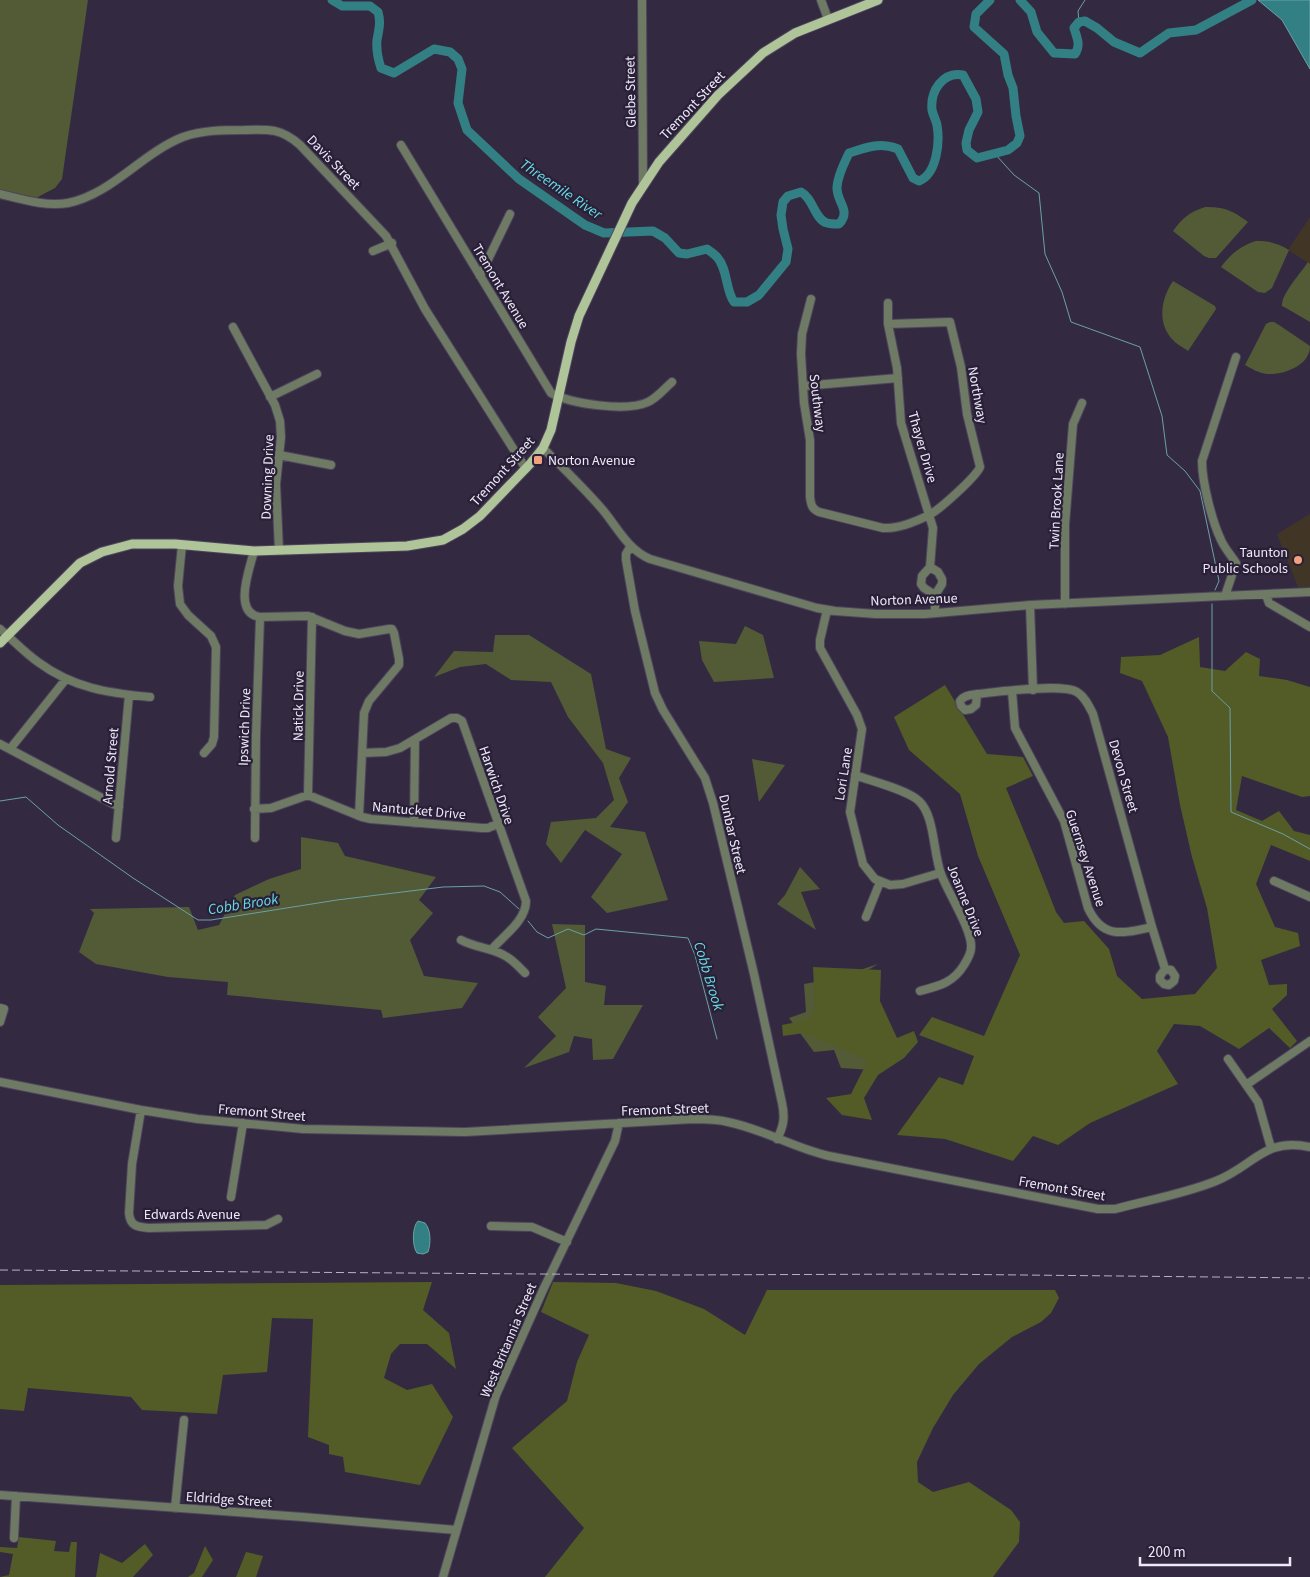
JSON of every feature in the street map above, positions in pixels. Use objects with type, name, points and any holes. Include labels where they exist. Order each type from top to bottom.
[{"type":"main road","name":"Tremont Street","points":[[0,643],[4,632],[88,558],[108,550],[132,544],[182,545],[254,551],[407,546],[443,540],[464,529],[480,516],[543,448],[551,430],[577,322],[624,220],[643,184],[659,162],[718,95],[756,59],[790,36],[878,0]]},
{"type":"street","name":"Glebe Street","points":[[642,0],[643,184]]},
{"type":"street","points":[[821,0],[828,19]]},
{"type":"street","name":"Davis Street","points":[[0,194],[45,203],[67,203],[108,185],[150,156],[184,137],[208,131],[269,129],[285,134],[300,145],[377,224],[392,244],[425,309],[489,413],[526,468]]},
{"type":"street","name":"Tremont Avenue","points":[[401,145],[549,391],[559,397]]},
{"type":"street","points":[[480,276],[510,214]]},
{"type":"street","points":[[373,251],[392,244]]},
{"type":"street","name":"Southway","points":[[811,300],[802,343],[801,366],[810,440],[811,505],[814,510],[883,528],[892,528],[930,515]]},
{"type":"street","name":"Thayer Drive","points":[[888,303],[888,324],[898,378],[902,428],[930,515],[934,534],[930,567],[922,576],[921,584],[935,595]]},
{"type":"street","name":"Northway","points":[[888,324],[950,322],[961,367],[967,414],[980,467],[973,478],[930,515]]},
{"type":"street","name":"Downing Drive","points":[[233,327],[270,397],[280,421],[281,437],[276,484],[279,550]]},
{"type":"street","points":[[1225,596],[1236,563],[1223,544],[1213,520],[1202,461],[1236,357]]},
{"type":"street","points":[[270,397],[317,374]]},
{"type":"street","points":[[803,386],[898,378]]},
{"type":"street","points":[[559,397],[602,406],[641,405],[654,399],[672,382]]},
{"type":"street","name":"Twin Brook Lane","points":[[1065,604],[1065,524],[1073,424],[1082,403]]},
{"type":"street","name":"Norton Avenue","points":[[543,448],[603,510],[630,547],[650,559],[827,610],[876,614],[935,613],[1030,605],[1310,592]]},
{"type":"street","points":[[279,456],[331,465]]},
{"type":"street","points":[[182,545],[178,586],[180,604],[188,616],[211,636],[217,651],[214,737],[212,744],[204,754]]},
{"type":"street","name":"Dunbar Street","points":[[630,547],[626,554],[626,560],[635,612],[652,682],[663,710],[705,778],[713,803],[754,974],[782,1103],[784,1119],[777,1139]]},
{"type":"street","points":[[254,551],[244,601],[250,612],[254,615],[260,617],[312,617],[354,633],[367,633],[388,628],[394,632],[399,664],[366,706],[364,712],[359,816]]},
{"type":"street","points":[[930,567],[938,572],[942,579],[942,584],[935,595],[935,613]]},
{"type":"street","points":[[1266,595],[1269,603],[1310,627]]},
{"type":"street","points":[[1030,605],[1032,690]]},
{"type":"street","name":"Lori Lane","points":[[827,610],[820,648],[857,715],[862,729],[850,804],[852,822],[863,864],[873,877],[880,882]]},
{"type":"street","name":"Ipswich Drive","points":[[255,838],[254,809],[260,617]]},
{"type":"street","name":"Natick Drive","points":[[308,795],[312,617]]},
{"type":"street","points":[[4,632],[38,662],[66,679],[105,692],[150,697]]},
{"type":"street","points":[[10,749],[66,679]]},
{"type":"street","name":"Devon Street","points":[[977,694],[1032,690],[1070,690],[1081,695],[1089,705],[1165,969]]},
{"type":"street","name":"Guernsey Avenue","points":[[1012,691],[1015,728],[1064,821],[1092,917],[1101,926],[1115,932],[1152,927]]},
{"type":"street","name":"Arnold Street","points":[[116,838],[129,695]]},
{"type":"street","name":"Harwich Drive","points":[[362,753],[390,751],[415,740],[451,718],[456,718],[463,724],[526,904],[522,917],[491,950]]},
{"type":"street","points":[[414,823],[415,740]]},
{"type":"street","points":[[0,744],[119,807]]},
{"type":"street","name":"Joanne Drive","points":[[855,775],[909,795],[921,803],[927,814],[940,873],[971,943],[971,951],[963,967],[953,979],[939,986],[920,991]]},
{"type":"street","points":[[254,809],[272,808],[308,795]]},
{"type":"street","name":"Nantucket Drive","points":[[308,795],[371,819],[482,828],[498,824]]},
{"type":"street","points":[[866,917],[880,882],[890,885],[903,884],[940,873]]},
{"type":"street","points":[[1274,881],[1310,897]]},
{"type":"street","points":[[461,940],[507,957],[525,973]]},
{"type":"street","points":[[0,1008],[4,1009],[0,1022]]},
{"type":"street","points":[[1246,1085],[1310,1040]]},
{"type":"street","points":[[1228,1059],[1258,1102],[1271,1148]]},
{"type":"street","name":"Fremont Street","points":[[0,1082],[141,1110],[198,1119],[303,1129],[465,1132],[692,1119],[719,1120],[740,1125],[829,1156],[1077,1206],[1106,1210],[1214,1182],[1236,1172],[1271,1148],[1289,1144],[1310,1147]]},
{"type":"street","name":"Edwards Avenue","points":[[141,1110],[132,1164],[129,1213],[129,1219],[132,1224],[140,1228],[237,1227],[266,1225],[278,1219]]},
{"type":"street","points":[[231,1197],[243,1123]]},
{"type":"street","name":"West Britannia Street","points":[[443,1577],[495,1399],[543,1290],[616,1137],[619,1123]]},
{"type":"street","points":[[491,1226],[532,1227],[567,1242]]},
{"type":"street","points":[[175,1508],[184,1420]]},
{"type":"street","name":"Eldridge Street","points":[[0,1495],[456,1530]]},
{"type":"street","points":[[14,1538],[16,1496]]},
{"type":"shaded area","points":[[0,0],[88,0],[62,179],[55,188],[36,198],[0,190]]},
{"type":"shaded area","points":[[1258,0],[1310,0],[1310,69],[1282,20]]},
{"type":"shaded area","points":[[1205,207],[1228,210],[1248,222],[1216,258],[1204,256],[1173,231],[1187,216]]},
{"type":"shaded area","points":[[1310,217],[1310,264],[1288,250]]},
{"type":"shaded area","points":[[1256,241],[1273,243],[1289,250],[1272,288],[1265,293],[1258,292],[1221,267],[1236,251]]},
{"type":"shaded area","points":[[1308,262],[1310,264],[1310,322],[1282,306],[1288,290]]},
{"type":"shaded area","points":[[1173,281],[1215,306],[1216,309],[1188,351],[1172,339],[1164,325],[1163,303]]},
{"type":"shaded area","points":[[1270,322],[1279,325],[1310,346],[1306,359],[1289,371],[1267,374],[1258,372],[1245,365],[1266,324]]},
{"type":"shaded area","name":"Taunton Public Schools","points":[[1310,514],[1310,587],[1298,587],[1277,534]]},
{"type":"shaded area","points":[[745,626],[763,635],[774,678],[714,682],[702,660],[699,641],[736,644]]},
{"type":"shaded area","points":[[495,635],[529,635],[591,674],[606,749],[631,758],[619,778],[628,802],[610,827],[645,832],[668,900],[607,913],[591,897],[622,854],[585,830],[561,863],[546,844],[551,822],[596,818],[614,800],[603,763],[568,717],[551,682],[511,680],[486,664],[460,667],[434,677],[454,651],[493,652]]},
{"type":"shaded area","points":[[1199,637],[1200,667],[1225,671],[1246,652],[1260,659],[1259,676],[1287,680],[1310,687],[1310,796],[1302,797],[1242,776],[1236,810],[1262,821],[1279,811],[1294,831],[1310,835],[1310,861],[1271,845],[1256,884],[1275,927],[1298,933],[1300,946],[1261,960],[1269,985],[1287,984],[1287,995],[1272,1009],[1297,1041],[1290,1048],[1269,1028],[1239,1049],[1200,1026],[1174,1024],[1157,1051],[1178,1084],[1090,1123],[1058,1145],[1033,1136],[1013,1161],[945,1139],[897,1135],[939,1077],[963,1085],[974,1056],[919,1035],[932,1017],[984,1036],[1020,955],[978,856],[960,794],[909,750],[894,717],[945,685],[987,754],[1023,757],[1033,776],[1006,788],[1056,912],[1064,923],[1084,921],[1109,949],[1117,976],[1142,999],[1195,994],[1217,968],[1207,908],[1192,857],[1180,805],[1168,737],[1142,681],[1120,673],[1121,657],[1160,655]]},
{"type":"shaded area","points":[[752,759],[785,765],[759,802]]},
{"type":"shaded area","points":[[301,837],[338,843],[345,856],[436,877],[419,900],[433,913],[410,940],[424,976],[478,983],[462,1008],[383,1018],[381,1010],[227,995],[228,982],[168,977],[96,964],[79,952],[94,913],[90,909],[189,907],[198,930],[219,925],[235,895],[269,879],[301,869]]},
{"type":"shaded area","points":[[800,867],[820,889],[801,892],[816,930],[777,904],[785,895]]},
{"type":"shaded area","points":[[552,924],[585,925],[585,982],[606,986],[604,1005],[643,1005],[613,1059],[593,1060],[592,1039],[574,1036],[569,1052],[524,1068],[556,1036],[538,1017],[566,988]]},
{"type":"shaded area","points":[[878,964],[837,989],[862,1003],[872,1070],[841,1068],[834,1050],[814,1052],[789,1018],[806,1012],[804,984],[833,979]]},
{"type":"shaded area","points":[[813,967],[881,970],[880,1001],[897,1038],[914,1031],[918,1042],[904,1058],[878,1075],[864,1098],[872,1120],[842,1115],[826,1098],[851,1094],[868,1060],[805,1033],[783,1036],[782,1025],[807,1020],[815,1010]]},
{"type":"shaded area","points":[[418,1221],[425,1223],[429,1233],[428,1252],[423,1254],[417,1253],[414,1246],[413,1237]]},
{"type":"shaded area","points":[[432,1282],[423,1310],[449,1333],[456,1369],[427,1344],[400,1344],[391,1354],[384,1378],[407,1390],[432,1384],[453,1417],[420,1485],[345,1472],[343,1457],[329,1454],[329,1445],[308,1437],[313,1319],[272,1318],[267,1372],[223,1375],[217,1414],[142,1410],[131,1397],[28,1388],[24,1411],[0,1409],[0,1285]]},
{"type":"shaded area","points":[[553,1282],[616,1283],[656,1291],[704,1309],[745,1335],[767,1290],[1055,1290],[1059,1298],[1051,1313],[1041,1322],[1012,1337],[979,1364],[953,1395],[933,1428],[917,1462],[918,1482],[933,1492],[969,1482],[1011,1510],[1020,1522],[1019,1542],[993,1577],[545,1577],[584,1528],[512,1448],[567,1401],[577,1362],[589,1335],[541,1312]]},
{"type":"shaded area","points":[[19,1537],[56,1541],[54,1551],[69,1552],[71,1542],[77,1542],[75,1577],[0,1577],[9,1575],[13,1554],[0,1552],[0,1547],[17,1548]]},
{"type":"shaded area","points":[[145,1544],[153,1555],[133,1577],[96,1577],[100,1553],[122,1563]]},
{"type":"shaded area","points":[[205,1546],[213,1560],[202,1577],[188,1577],[194,1573]]},
{"type":"shaded area","points":[[246,1552],[263,1556],[256,1577],[236,1577]]},
{"type":"waterway","name":"Threemile River","points":[[332,0],[342,6],[370,6],[378,12],[380,22],[377,47],[381,68],[394,73],[434,49],[450,52],[458,59],[462,69],[458,103],[467,130],[519,179],[585,225],[604,233],[653,231],[665,238],[679,253],[687,254],[707,249],[721,262],[734,302],[747,302],[759,295],[786,262],[788,249],[781,215],[783,202],[788,196],[801,192],[823,221],[839,224],[843,219],[844,210],[837,187],[841,169],[849,153],[868,147],[891,147],[898,149],[913,178],[919,181],[930,172],[936,157],[938,140],[937,125],[932,110],[933,96],[939,84],[949,76],[963,75],[976,99],[978,112],[969,130],[966,143],[967,150],[977,158],[1008,150],[1017,143],[1020,136],[1013,88],[1008,75],[1004,54],[974,27],[976,14],[990,0]]},
{"type":"waterway","name":"Threemile River","points":[[1020,0],[1031,12],[1037,32],[1054,53],[1075,54],[1078,44],[1074,28],[1079,22],[1085,21],[1114,42],[1140,53],[1169,33],[1196,30],[1252,0]]},
{"type":"waterway","points":[[1079,22],[1078,11],[1085,0]]},
{"type":"waterway","points":[[995,154],[1014,175],[1039,193],[1045,254],[1062,292],[1071,322],[1140,347],[1162,416],[1167,455],[1185,471],[1200,491],[1219,581],[1215,590]]},
{"type":"waterway","points":[[1212,604],[1212,691],[1230,708],[1231,812],[1283,834],[1310,849]]},
{"type":"waterway","name":"Cobb Brook","points":[[0,801],[26,797],[58,825],[133,878],[198,920],[211,920],[337,900],[443,887],[484,886],[500,892],[519,909]]},
{"type":"waterway","name":"Cobb Brook","points":[[528,921],[537,932],[548,938],[568,929],[584,935],[596,929],[688,938],[695,955],[717,1039]]},
{"type":"railway","points":[[0,1270],[673,1275],[928,1274],[1310,1278]]},
{"type":"place","name":"Norton Avenue","points":[[538,460]]},
{"type":"place","name":"Taunton Public Schools","points":[[1298,560]]}]
